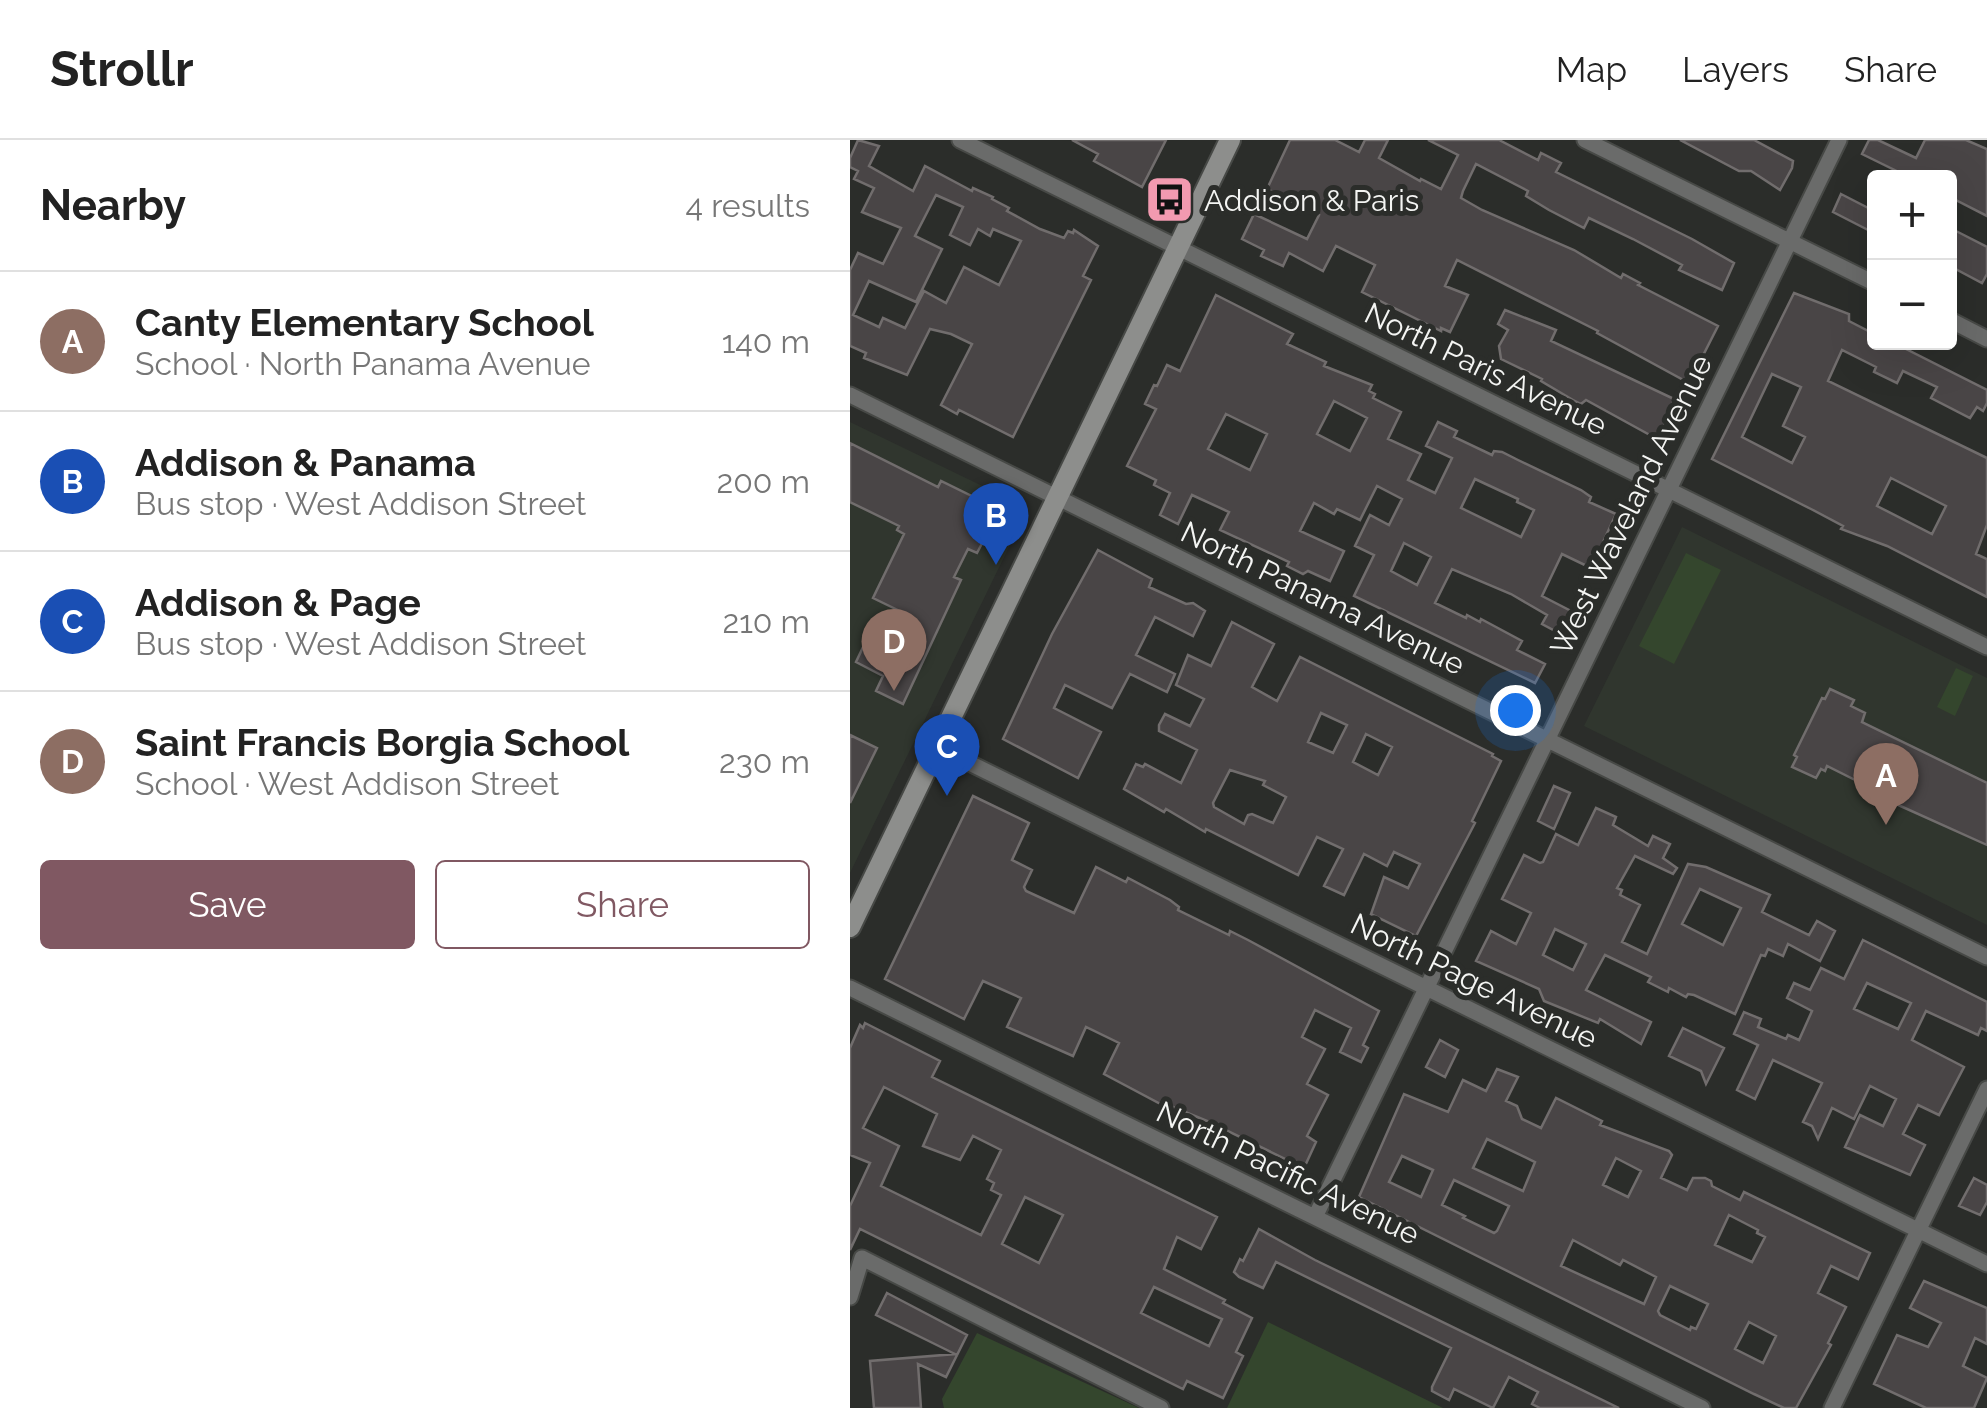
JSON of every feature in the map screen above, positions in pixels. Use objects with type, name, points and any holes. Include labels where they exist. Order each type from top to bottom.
[{"type":"street","name":"North Paris Avenue","points":[[960,140],[1987,647]]},
{"type":"street","points":[[850,926],[1230,140]]},
{"type":"street","points":[[1585,140],[1867,280]]},
{"type":"street","name":"West Waveland Avenue","points":[[1315,1218],[1839,140]]},
{"type":"street","points":[[1957,324],[1987,339]]},
{"type":"street","name":"North Panama Avenue","points":[[850,395],[1987,957]]},
{"type":"street","name":"North Page Avenue","points":[[937,747],[1987,1264]]},
{"type":"street","name":"North Pacific Avenue","points":[[850,988],[1702,1408]]},
{"type":"street","points":[[1832,1408],[1987,1089]]},
{"type":"street","points":[[850,1297],[862,1258],[1161,1408]]},
{"type":"shaded area","points":[[850,422],[1028,508],[850,873]]},
{"type":"shaded area","points":[[1682,527],[1987,678],[1987,925],[1584,726]]},
{"type":"green space","points":[[1686,553],[1721,570],[1674,664],[1639,646]]},
{"type":"green space","points":[[1956,668],[1973,676],[1955,716],[1937,707]]},
{"type":"green space","points":[[1268,1322],[1443,1408],[1227,1408]]},
{"type":"green space","points":[[977,1333],[1139,1408],[944,1408],[942,1399]]},
{"type":"building","points":[[858,140],[879,146],[869,166],[913,191],[925,166],[972,191],[973,188],[993,197],[1009,208],[1007,211],[1040,229],[1064,238],[1074,230],[1098,246],[1083,276],[1091,280],[1013,437],[941,405],[972,344],[930,329],[907,375],[864,358],[866,353],[850,346],[850,270],[858,253],[883,264],[901,228],[862,212],[874,188],[854,179],[858,171],[850,167]],"holes":[[[936,195],[963,207],[950,235],[970,245],[978,229],[990,236],[993,229],[1021,241],[999,285],[964,267],[946,303],[924,291],[905,328],[883,318],[879,327],[853,315],[869,281],[916,302],[942,249],[915,236]]]},
{"type":"building","points":[[1072,140],[1166,140],[1142,187],[1094,161],[1098,154]]},
{"type":"building","points":[[1290,140],[1335,140],[1359,152],[1365,140],[1388,140],[1379,158],[1441,189],[1458,155],[1428,140],[1499,140],[1538,160],[1541,153],[1561,163],[1556,172],[1734,263],[1722,290],[1589,218],[1584,228],[1526,196],[1528,191],[1476,164],[1463,191],[1461,198],[1482,210],[1574,250],[1621,278],[1623,274],[1718,326],[1689,383],[1598,331],[1457,260],[1445,286],[1468,295],[1450,332],[1362,292],[1375,265],[1336,246],[1323,271],[1289,253],[1283,266],[1261,256],[1264,250],[1242,239],[1254,214],[1307,239],[1319,215],[1267,189]]},
{"type":"building","points":[[1680,140],[1754,140],[1793,161],[1792,168],[1780,190],[1751,171],[1739,171]]},
{"type":"building","points":[[1869,140],[1878,140],[1916,158],[1925,140],[1966,140],[1987,149],[1987,216],[1957,201],[1957,170],[1895,170],[1862,154]]},
{"type":"building","points":[[1841,194],[1867,207],[1867,229],[1833,212]]},
{"type":"building","points":[[1957,232],[1987,247],[1987,274],[1982,283],[1957,270]]},
{"type":"building","points":[[1794,293],[1849,314],[1849,321],[1867,330],[1867,350],[1908,350],[1987,390],[1983,411],[1977,407],[1970,418],[1931,398],[1937,387],[1903,371],[1897,383],[1842,350],[1828,381],[1987,458],[1987,525],[1976,554],[1987,559],[1987,597],[1887,546],[1841,529],[1843,526],[1712,459]],"holes":[[[1772,374],[1801,387],[1783,426],[1805,437],[1792,463],[1742,437]],[[1891,478],[1946,506],[1932,534],[1877,506]]]},
{"type":"building","points":[[1216,295],[1293,334],[1287,344],[1326,362],[1324,366],[1372,385],[1369,391],[1375,394],[1373,398],[1401,412],[1388,439],[1421,454],[1408,480],[1435,493],[1452,458],[1426,446],[1438,422],[1457,431],[1454,437],[1492,455],[1494,451],[1502,452],[1581,490],[1591,497],[1589,502],[1616,514],[1591,568],[1562,554],[1542,596],[1571,611],[1559,633],[1542,624],[1547,615],[1511,594],[1452,569],[1435,603],[1466,618],[1467,615],[1480,622],[1481,619],[1522,641],[1517,650],[1545,664],[1535,683],[1354,596],[1374,555],[1355,546],[1370,515],[1389,525],[1402,499],[1377,486],[1360,520],[1337,509],[1334,514],[1314,503],[1300,531],[1344,551],[1330,581],[1308,571],[1303,574],[1287,566],[1289,562],[1220,530],[1229,512],[1192,495],[1178,524],[1160,515],[1170,493],[1154,485],[1156,480],[1127,466],[1156,409],[1145,404],[1154,385],[1157,386],[1167,365],[1180,371]],"holes":[[[1334,401],[1367,418],[1350,451],[1317,434]],[[1226,414],[1267,434],[1250,470],[1208,449]],[[1475,479],[1534,510],[1521,537],[1461,508]],[[1404,543],[1431,557],[1417,585],[1391,571]]]},
{"type":"building","points":[[1505,310],[1556,330],[1551,341],[1674,399],[1659,440],[1586,400],[1581,404],[1573,400],[1501,359],[1499,346],[1508,330],[1498,324]]},
{"type":"building","points":[[850,443],[938,487],[941,481],[990,505],[981,523],[990,528],[977,553],[968,549],[954,577],[961,580],[903,704],[876,691],[883,676],[856,662],[865,643],[892,657],[912,617],[873,598],[904,534],[897,530],[899,526],[850,502]]},
{"type":"building","points":[[1098,550],[1152,579],[1149,587],[1205,611],[1193,636],[1155,617],[1136,655],[1175,674],[1167,692],[1130,674],[1112,708],[1065,685],[1054,708],[1101,732],[1078,778],[1003,739],[1052,634]]},
{"type":"building","points":[[1232,622],[1274,644],[1252,687],[1277,701],[1300,657],[1501,761],[1472,821],[1475,823],[1416,936],[1371,914],[1384,877],[1408,888],[1420,864],[1394,852],[1387,866],[1364,854],[1344,895],[1324,886],[1343,849],[1317,837],[1298,875],[1124,789],[1136,764],[1145,764],[1181,783],[1197,750],[1159,731],[1159,725],[1165,714],[1190,726],[1204,699],[1176,685],[1188,655],[1211,666]],"holes":[[[1321,713],[1347,725],[1333,753],[1308,742]],[[1366,734],[1392,747],[1378,775],[1353,762]],[[1230,770],[1265,781],[1263,785],[1286,797],[1273,823],[1252,814],[1244,824],[1213,803]]]},
{"type":"building","points":[[1830,689],[1854,700],[1851,706],[1865,713],[1862,722],[1987,783],[1987,845],[1896,804],[1895,800],[1827,766],[1816,778],[1792,767],[1797,757],[1794,755]]},
{"type":"building","points":[[850,735],[877,748],[850,803]]},
{"type":"building","points":[[1554,786],[1570,793],[1554,829],[1538,821]]},
{"type":"building","points":[[973,796],[1029,823],[1012,860],[1032,870],[1024,887],[1026,891],[1074,913],[1096,867],[1126,882],[1128,878],[1170,900],[1178,910],[1248,940],[1379,1011],[1363,1045],[1368,1048],[1361,1062],[1340,1052],[1351,1028],[1315,1010],[1302,1037],[1325,1049],[1307,1084],[1328,1095],[1307,1136],[1316,1142],[1304,1168],[1207,1121],[1170,1109],[1104,1074],[1119,1043],[1086,1027],[1073,1056],[1007,1027],[1021,998],[983,981],[964,1019],[885,979]]},
{"type":"building","points":[[1596,808],[1616,817],[1613,825],[1648,846],[1653,836],[1670,844],[1663,858],[1677,868],[1673,874],[1635,856],[1617,888],[1622,890],[1620,895],[1640,905],[1622,942],[1647,954],[1688,864],[1706,867],[1770,895],[1762,912],[1809,935],[1817,921],[1835,931],[1820,961],[1788,944],[1783,956],[1768,949],[1765,956],[1761,955],[1735,1014],[1694,995],[1686,997],[1669,988],[1668,992],[1648,982],[1651,977],[1605,955],[1586,990],[1651,1022],[1641,1044],[1600,1019],[1598,1023],[1544,1001],[1539,989],[1476,961],[1491,931],[1516,944],[1531,913],[1502,899],[1524,855],[1543,862],[1556,834],[1578,845]],"holes":[[[1700,889],[1741,908],[1723,945],[1682,924]],[[1555,929],[1586,944],[1573,970],[1543,955]]]},
{"type":"building","points":[[1863,940],[1987,1002],[1987,1031],[1981,1028],[1978,1035],[1926,1011],[1912,1040],[1964,1067],[1939,1115],[1918,1105],[1903,1134],[1925,1145],[1910,1175],[1845,1147],[1860,1115],[1883,1126],[1896,1099],[1870,1086],[1854,1119],[1832,1108],[1818,1139],[1812,1126],[1803,1122],[1822,1083],[1773,1060],[1755,1099],[1737,1090],[1758,1045],[1734,1034],[1744,1012],[1761,1019],[1758,1027],[1799,1040],[1812,1011],[1787,998],[1794,983],[1810,990],[1821,968],[1844,979]],"holes":[[[1867,983],[1911,1003],[1898,1029],[1854,1009]]]},
{"type":"building","points":[[865,1023],[940,1061],[932,1077],[1217,1217],[1201,1249],[1177,1237],[1164,1269],[1252,1318],[1236,1352],[1243,1356],[1223,1398],[1187,1381],[1183,1389],[860,1229],[850,1250],[850,1206],[870,1163],[850,1155],[850,1048],[860,1025],[863,1028]],"holes":[[[884,1087],[937,1114],[923,1146],[960,1160],[973,1136],[1001,1150],[987,1179],[994,1183],[991,1190],[1001,1195],[981,1235],[881,1186],[899,1146],[863,1128]],[[1025,1197],[1063,1215],[1039,1263],[1002,1244]],[[1154,1287],[1222,1319],[1209,1346],[1141,1313]]]},
{"type":"building","points":[[1683,1028],[1724,1048],[1706,1084],[1701,1071],[1669,1056]]},
{"type":"building","points":[[1440,1040],[1458,1050],[1445,1077],[1426,1067]]},
{"type":"building","points":[[1497,1069],[1518,1077],[1506,1101],[1517,1106],[1522,1119],[1541,1128],[1556,1098],[1602,1121],[1600,1125],[1669,1151],[1672,1155],[1661,1178],[1687,1190],[1693,1178],[1705,1178],[1712,1186],[1740,1200],[1744,1192],[1870,1253],[1858,1279],[1831,1266],[1818,1293],[1846,1307],[1828,1343],[1831,1345],[1796,1408],[1784,1408],[1754,1394],[1359,1197],[1404,1094],[1448,1112],[1463,1080],[1486,1091]],"holes":[[[1487,1139],[1535,1162],[1523,1191],[1473,1168]],[[1402,1156],[1433,1170],[1421,1197],[1389,1182]],[[1616,1158],[1641,1171],[1628,1197],[1603,1185]],[[1454,1180],[1509,1206],[1494,1233],[1442,1205]],[[1729,1215],[1765,1237],[1752,1262],[1715,1245]],[[1573,1240],[1620,1265],[1623,1260],[1656,1277],[1644,1304],[1561,1266]],[[1670,1286],[1708,1304],[1696,1329],[1690,1330],[1658,1311]],[[1749,1322],[1776,1336],[1763,1363],[1735,1349]]]},
{"type":"building","points":[[1974,1178],[1987,1185],[1987,1202],[1980,1215],[1959,1206]]},
{"type":"building","points":[[1259,1229],[1619,1408],[1540,1408],[1532,1404],[1538,1392],[1509,1377],[1493,1408],[1454,1389],[1449,1400],[1432,1391],[1432,1387],[1451,1348],[1276,1262],[1263,1288],[1239,1277],[1234,1272]]},
{"type":"building","points":[[1924,1281],[1987,1308],[1987,1344],[1975,1338],[1963,1366],[1987,1378],[1974,1408],[1926,1408],[1874,1384],[1897,1335],[1928,1347],[1941,1323],[1910,1308]]},
{"type":"building","points":[[887,1293],[967,1335],[946,1377],[918,1364],[921,1408],[874,1408],[870,1361],[955,1354],[876,1315]]},
{"type":"place","name":"Addison & Paris","points":[[1169,200]]},
{"type":"place","name":"Addison & Panama","points":[[996,565]]},
{"type":"place","name":"Saint Francis Borgia School","points":[[894,691]]},
{"type":"place","name":"Addison & Page","points":[[947,796]]},
{"type":"place","name":"Canty Elementary School","points":[[1886,825]]}]
